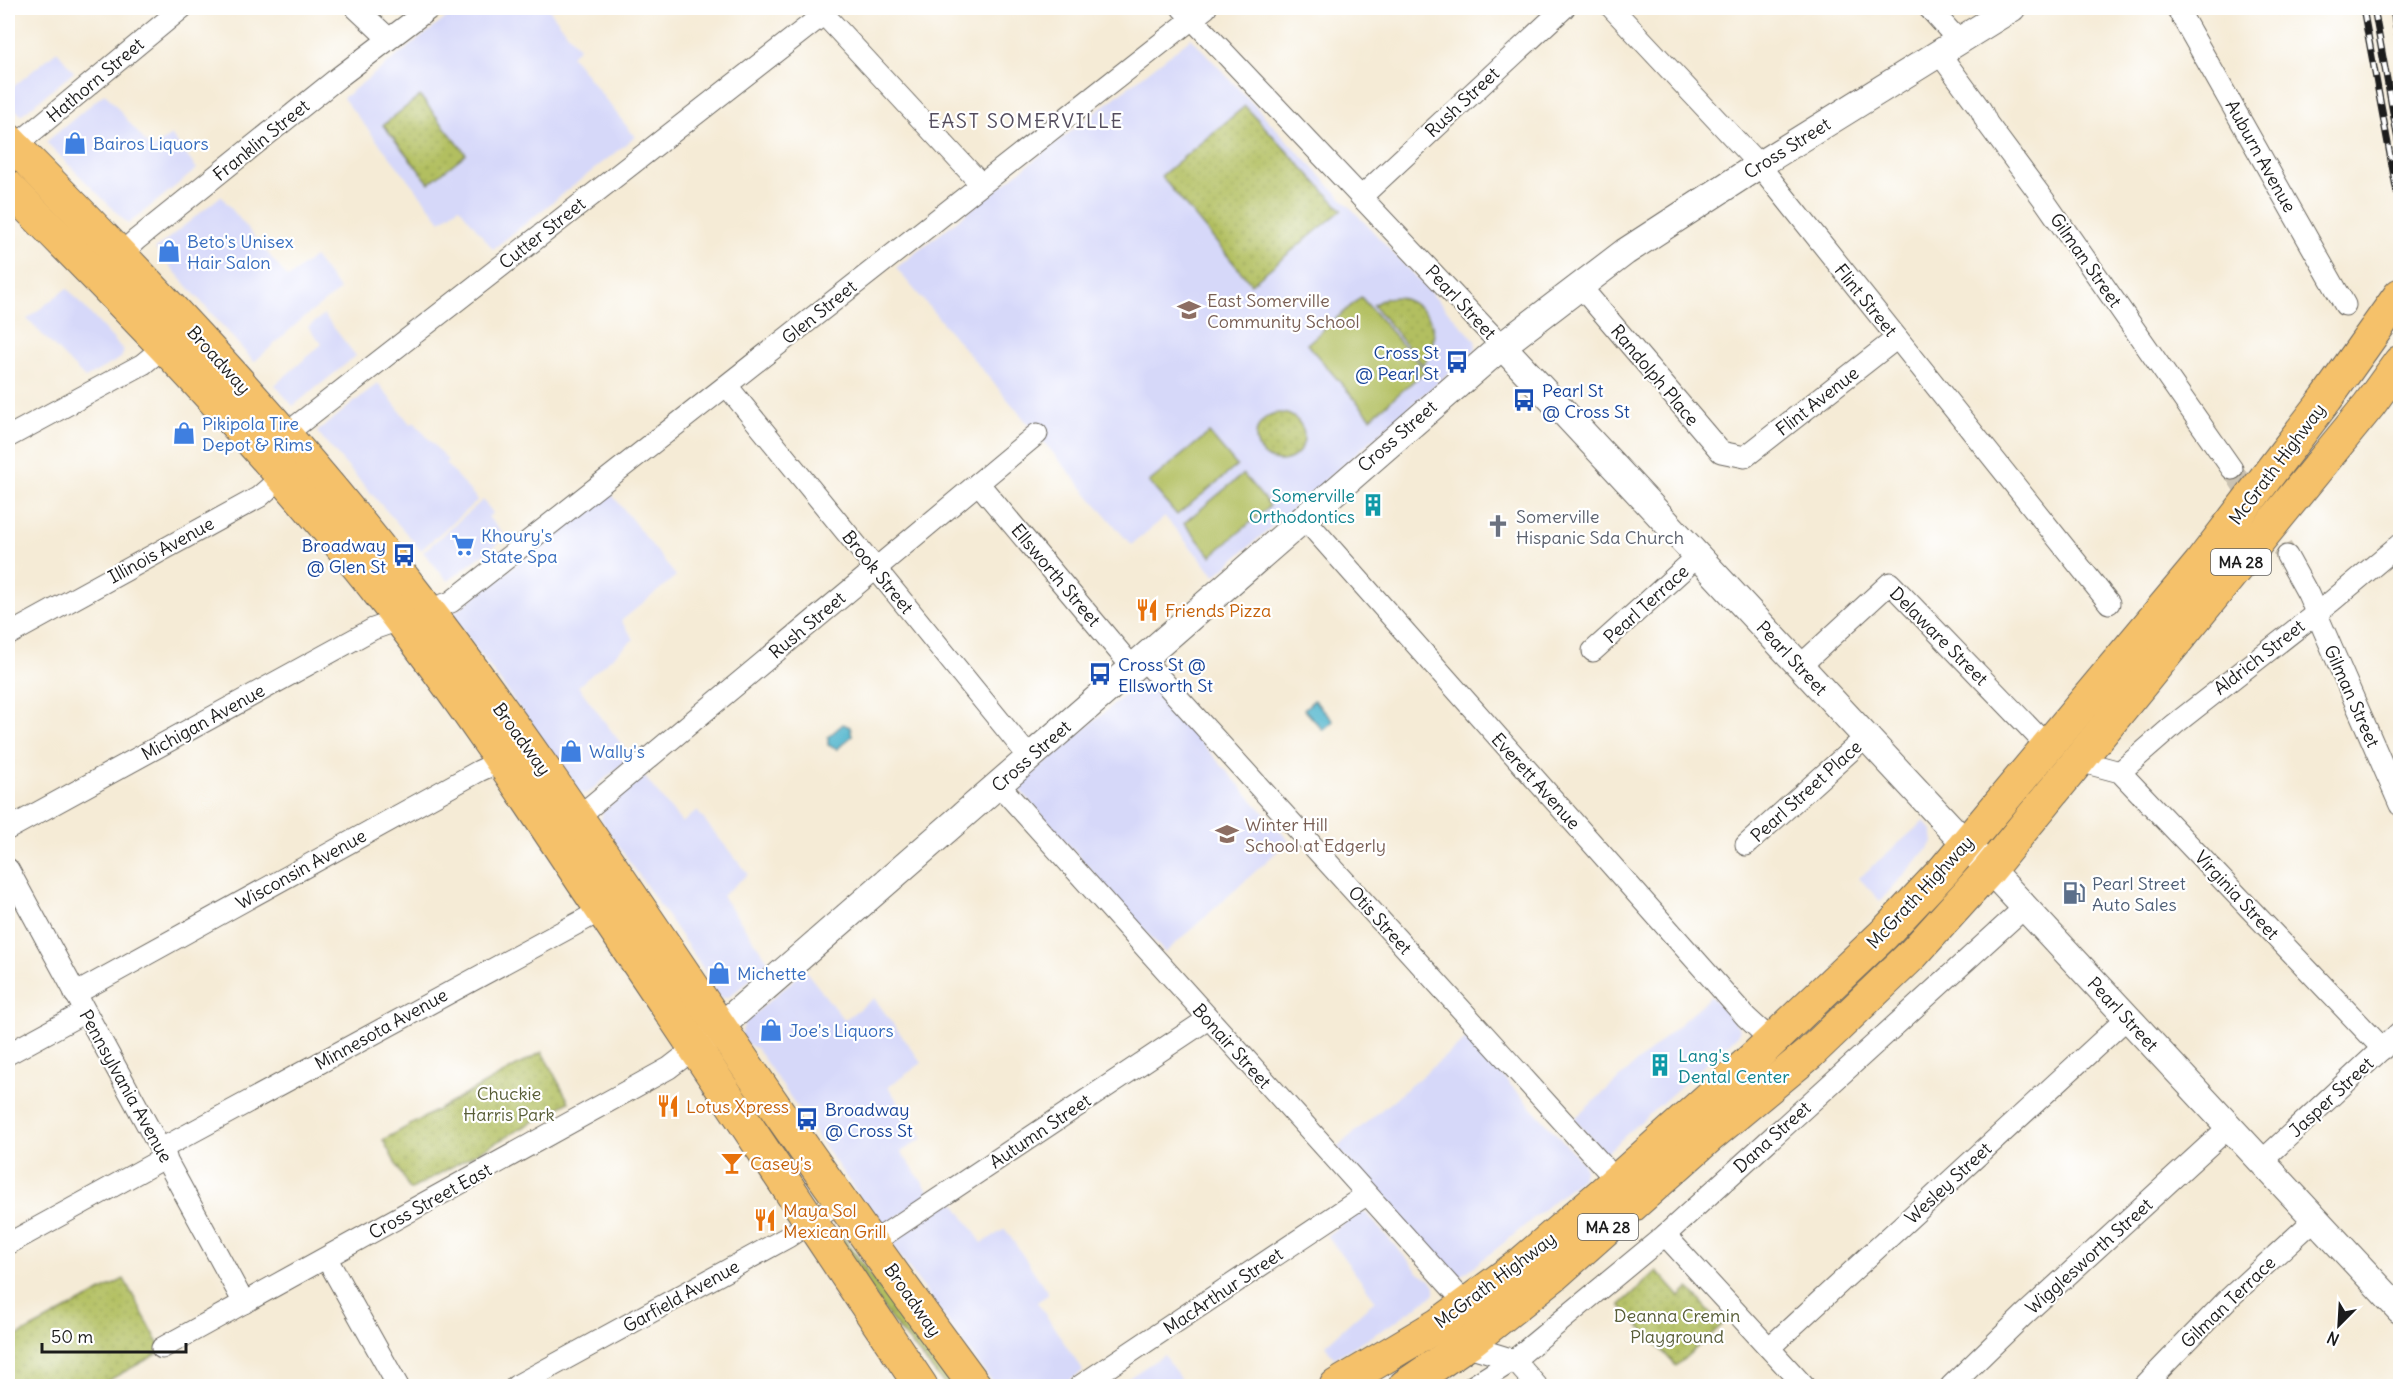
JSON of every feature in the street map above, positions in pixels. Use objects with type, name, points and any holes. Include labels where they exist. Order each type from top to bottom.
[{"type":"main road","name":"Broadway","points":[[10,146],[121,254],[413,614],[515,754],[602,910],[921,1386]]},
{"type":"main road","name":"Broadway","points":[[8,187],[165,346],[284,455]]},
{"type":"main road","name":"McGrath Highway","points":[[1336,1386],[1410,1343],[1467,1305],[1522,1263],[1772,1041],[1875,942],[1965,845],[2222,537],[2393,305]]},
{"type":"main road","name":"McGrath Highway","points":[[1405,1386],[1465,1346],[1554,1275],[1711,1135],[1818,1045],[1919,948],[1989,870],[2079,761],[2369,405],[2398,366]]},
{"type":"main road","name":"Broadway","points":[[515,754],[578,817],[720,1027],[975,1386]]},
{"type":"street","name":"Hathorn Street","points":[[10,146],[182,8]]},
{"type":"street","points":[[356,8],[389,39]]},
{"type":"street","name":"Franklin Street","points":[[105,285],[121,254],[339,77],[430,8]]},
{"type":"street","name":"Rush Street","points":[[1361,197],[1564,8]]},
{"type":"street","name":"Flint Street","points":[[1612,8],[1758,165],[2109,603]]},
{"type":"street","name":"Gilman Street","points":[[1929,8],[1987,123],[2044,200],[2232,470]]},
{"type":"street","name":"Cross Street","points":[[696,1048],[1502,346],[1625,252],[1758,165],[2012,8]]},
{"type":"street","name":"Auburn Avenue","points":[[2177,8],[2345,306]]},
{"type":"street","points":[[821,11],[981,184]]},
{"type":"street","name":"Cutter Street","points":[[284,455],[821,11]]},
{"type":"street","name":"Pearl Street","points":[[1194,12],[1361,197],[2400,1310]]},
{"type":"street","name":"Glen Street","points":[[413,614],[451,602],[727,386],[1194,12]]},
{"type":"street","name":"Randolph Place","points":[[1580,286],[1721,452],[1736,456]]},
{"type":"street","name":"Flint Avenue","points":[[1736,456],[1745,458],[1897,338]]},
{"type":"street","points":[[8,436],[142,364],[165,346]]},
{"type":"street","name":"Brook Street","points":[[727,386],[1030,758]]},
{"type":"street","name":"Rush Street","points":[[578,817],[1037,434]]},
{"type":"street","name":"Illinois Avenue","points":[[8,635],[251,501],[284,455]]},
{"type":"street","name":"Ellsworth Street","points":[[978,483],[1138,663]]},
{"type":"street","name":"Everett Avenue","points":[[1304,518],[1746,1017],[1772,1041]]},
{"type":"street","name":"Aldrich Street","points":[[2120,772],[2167,730],[2400,544]]},
{"type":"street","name":"Pearl Terrace","points":[[1593,651],[1698,556]]},
{"type":"street","name":"Gilman Street","points":[[2286,556],[2308,594],[2400,805]]},
{"type":"street","name":"Delaware Street","points":[[1800,666],[1890,582],[2048,747]]},
{"type":"street","name":"Michigan Avenue","points":[[8,829],[373,629],[413,614]]},
{"type":"street","name":"Otis Street","points":[[1138,663],[1617,1181]]},
{"type":"street","name":"Pearl Street Place","points":[[1746,845],[1866,737]]},
{"type":"street","name":"Wisconsin Avenue","points":[[8,1054],[80,1003],[515,754]]},
{"type":"street","points":[[2079,761],[2120,772]]},
{"type":"street","name":"Virginia Street","points":[[2120,772],[2383,1049]]},
{"type":"street","name":"Bonair Street","points":[[999,784],[1366,1196],[1467,1305]]},
{"type":"street","name":"Pennsylvania Avenue","points":[[8,869],[244,1303]]},
{"type":"street","name":"Dana Street","points":[[1473,1386],[1514,1360],[1665,1235],[2024,908]]},
{"type":"street","name":"Minnesota Avenue","points":[[8,1244],[163,1153],[602,910]]},
{"type":"street","name":"Wesley Street","points":[[1769,1348],[2127,1018]]},
{"type":"street","name":"Autumn Street","points":[[872,1243],[1208,1019]]},
{"type":"street","name":"Jasper Street","points":[[2262,1161],[2400,1032]]},
{"type":"street","name":"Cross Street East","points":[[162,1348],[327,1259],[669,1068],[696,1048]]},
{"type":"street","name":"Wigglesworth Street","points":[[1951,1386],[2023,1316],[2229,1127]]},
{"type":"street","name":"MacArthur Street","points":[[1080,1386],[1366,1196]]},
{"type":"street","name":"Garfield Avenue","points":[[516,1386],[781,1241],[842,1201]]},
{"type":"street","name":"Gilman Terrace","points":[[2144,1386],[2226,1301],[2315,1219]]},
{"type":"street","points":[[1665,1235],[1804,1386]]},
{"type":"street","points":[[327,1259],[398,1386]]},
{"type":"street","points":[[1465,1346],[1514,1360],[1537,1386]]},
{"type":"shaded area","points":[[459,8],[548,8],[579,48],[571,55],[635,137],[493,249],[459,207],[441,221],[343,98]]},
{"type":"shaded area","name":"East Somerville Community School","points":[[1191,38],[1475,340],[1476,347],[1472,353],[1215,576],[1165,517],[1131,545],[896,268]]},
{"type":"shaded area","points":[[57,51],[74,72],[21,115],[8,102],[8,91]]},
{"type":"shaded area","points":[[105,93],[152,150],[171,135],[197,169],[128,224],[46,142]]},
{"type":"shaded area","points":[[221,196],[288,278],[314,257],[340,290],[302,319],[254,362],[155,249]]},
{"type":"shaded area","points":[[67,288],[124,351],[121,358],[85,378],[27,319]]},
{"type":"shaded area","points":[[324,315],[356,356],[293,406],[275,385],[322,344],[308,327]]},
{"type":"shaded area","points":[[378,383],[411,425],[414,422],[448,461],[445,463],[478,500],[421,550],[317,432]]},
{"type":"shaded area","points":[[610,492],[676,576],[621,621],[634,639],[578,686],[631,757],[584,794],[579,791],[453,616],[456,611]]},
{"type":"shaded area","name":"Khoury's State Spa","points":[[483,500],[493,513],[488,517],[506,537],[448,581],[423,552]]},
{"type":"shaded area","points":[[1142,680],[1149,684],[1289,841],[1165,953],[1017,787]]},
{"type":"shaded area","points":[[644,776],[682,823],[697,811],[748,874],[722,896],[770,963],[729,997],[723,998],[714,992],[714,984],[601,820],[603,811]]},
{"type":"shaded area","points":[[1924,821],[1932,830],[1934,842],[1880,901],[1859,878]]},
{"type":"shaded area","points":[[805,970],[844,1020],[874,998],[922,1063],[888,1087],[923,1138],[901,1152],[932,1196],[880,1227],[862,1207],[857,1193],[756,1048],[747,1044],[741,1035],[745,1022]]},
{"type":"shaded area","points":[[1711,996],[1740,1029],[1736,1037],[1608,1151],[1604,1152],[1574,1119]]},
{"type":"shaded area","points":[[1467,1038],[1583,1163],[1585,1169],[1582,1177],[1510,1238],[1457,1277],[1451,1276],[1337,1147]]},
{"type":"shaded area","points":[[951,1198],[982,1243],[1005,1229],[1049,1294],[1037,1302],[1083,1371],[1060,1386],[995,1386],[893,1246],[892,1241]]},
{"type":"shaded area","points":[[1361,1212],[1366,1213],[1420,1274],[1431,1280],[1435,1286],[1435,1292],[1387,1327],[1334,1358],[1325,1345],[1375,1300],[1327,1235]]},
{"type":"shaded area","points":[[1164,1355],[1185,1386],[1116,1386]]},
{"type":"green space","points":[[420,96],[466,154],[429,183],[383,125]]},
{"type":"green space","points":[[1245,106],[1342,210],[1251,284],[1161,176]]},
{"type":"green space","points":[[1361,297],[1425,371],[1371,418],[1307,344]]},
{"type":"green space","points":[[1398,297],[1420,308],[1432,323],[1433,342],[1423,365],[1373,305],[1385,298]]},
{"type":"green space","points":[[1275,413],[1285,413],[1300,423],[1304,437],[1300,451],[1294,457],[1285,461],[1275,461],[1260,451],[1256,442],[1256,432],[1266,417]]},
{"type":"green space","points":[[1209,433],[1237,466],[1177,515],[1149,482]]},
{"type":"green space","points":[[1243,474],[1270,506],[1211,556],[1184,523]]},
{"type":"green space","name":"Chuckie Harris Park","points":[[542,1052],[569,1102],[410,1190],[383,1140]]},
{"type":"green space","points":[[838,1236],[845,1239],[878,1286],[906,1315],[959,1386],[946,1386],[889,1317]]},
{"type":"green space","name":"Deanna Cremin Playground","points":[[1657,1271],[1680,1297],[1689,1288],[1722,1325],[1676,1366],[1620,1305]]},
{"type":"green space","points":[[124,1279],[163,1351],[98,1386],[8,1386],[8,1341]]},
{"type":"water","points":[[1314,700],[1333,721],[1323,730],[1304,709]]},
{"type":"water","points":[[843,724],[850,727],[852,736],[837,749],[828,745],[828,737]]},
{"type":"tunnel","points":[[2232,469],[2287,556]]},
{"type":"tram line","points":[[2390,8],[2400,68]]},
{"type":"railway","points":[[2363,8],[2400,209]]},
{"type":"railway","points":[[2374,8],[2400,151]]},
{"type":"place","name":"Bairos Liquors","points":[[75,143]]},
{"type":"place","name":"Beto's Unisex Hair Salon","points":[[169,251]]},
{"type":"place","name":"East Somerville Community School","points":[[1189,310]]},
{"type":"place","name":"Cross St @ Pearl St","points":[[1457,362]]},
{"type":"place","name":"Pearl St @ Cross St","points":[[1524,400]]},
{"type":"place","name":"Pikipola Tire Depot & Rims","points":[[184,433]]},
{"type":"place","name":"Somerville Orthodontics","points":[[1373,505]]},
{"type":"place","name":"Somerville Hispanic Sda Church","points":[[1498,526]]},
{"type":"place","name":"Khoury's State Spa","points":[[463,545]]},
{"type":"place","name":"Broadway @ Glen St","points":[[404,555]]},
{"type":"place","name":"Friends Pizza","points":[[1147,610]]},
{"type":"place","name":"Cross St @ Ellsworth St","points":[[1100,674]]},
{"type":"place","name":"Wally's","points":[[571,751]]},
{"type":"place","name":"Winter Hill School at Edgerly","points":[[1227,834]]},
{"type":"place","name":"Pearl Street Auto Sales","points":[[2074,893]]},
{"type":"place","name":"Michette","points":[[719,973]]},
{"type":"place","name":"Joe's Liquors","points":[[771,1030]]},
{"type":"place","name":"Lang's Dental Center","points":[[1660,1065]]},
{"type":"place","name":"Lotus Xpress","points":[[668,1106]]},
{"type":"place","name":"Broadway @ Cross St","points":[[807,1119]]},
{"type":"place","name":"Casey's","points":[[732,1163]]},
{"type":"place","name":"Maya Sol Mexican Grill","points":[[765,1220]]},
{"type":"district","name":"EAST SOMERVILLE","points":[[1026,120]]}]
